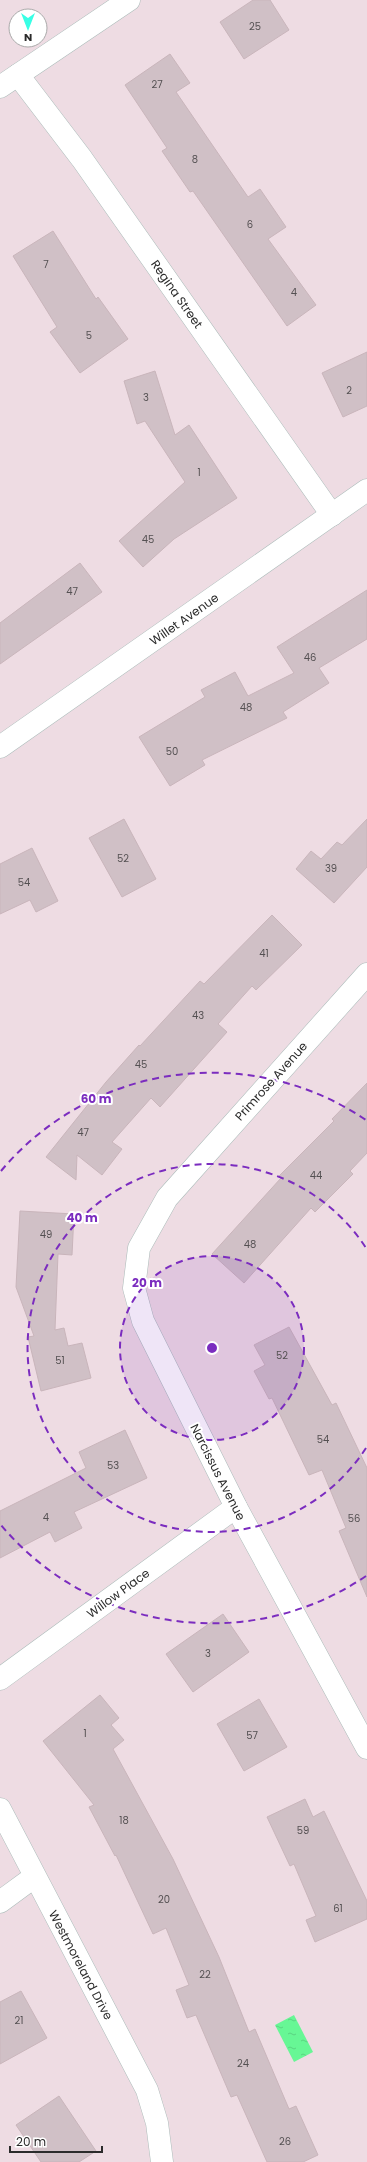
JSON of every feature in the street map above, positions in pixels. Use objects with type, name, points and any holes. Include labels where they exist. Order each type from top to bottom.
[{"type":"street","points":[[0,87],[129,0]]},
{"type":"street","name":"Regina Street","points":[[18,75],[82,159],[332,515]]},
{"type":"street","name":"Willet Avenue","points":[[0,747],[367,490]]},
{"type":"street","name":"Primrose Avenue","points":[[176,1188],[367,974]]},
{"type":"street","name":"Narcissus Avenue","points":[[176,1188],[167,1198],[139,1248],[134,1288],[142,1321],[236,1507],[367,1748]]},
{"type":"street","name":"Willow Place","points":[[0,1679],[236,1507]]},
{"type":"street","name":"Westmoreland Drive","points":[[0,1809],[34,1877],[147,2090],[157,2123],[162,2162]]},
{"type":"street","points":[[0,1902],[34,1877]]},
{"type":"water","points":[[294,2015],[313,2052],[294,2062],[275,2025]]},
{"type":"building","points":[[253,0],[270,0],[289,30],[244,59],[220,22]]},
{"type":"building","points":[[170,54],[190,83],[176,92],[248,197],[260,189],[286,227],[268,239],[316,305],[287,326],[193,191],[190,192],[162,151],[167,148],[125,85]]},
{"type":"building","points":[[53,231],[96,299],[98,297],[128,339],[80,373],[50,332],[57,327],[13,256]]},
{"type":"building","points":[[367,352],[367,406],[343,417],[322,373]]},
{"type":"building","points":[[155,371],[175,435],[189,425],[237,498],[174,539],[143,567],[119,541],[185,482],[145,421],[137,424],[124,381]]},
{"type":"building","points":[[80,563],[102,592],[0,664],[0,623]]},
{"type":"building","points":[[367,590],[367,639],[319,668],[329,683],[283,712],[287,718],[202,760],[205,765],[170,786],[139,737],[205,697],[201,690],[235,672],[248,696],[294,673],[277,647]]},
{"type":"building","points":[[124,819],[156,879],[122,897],[89,838]]},
{"type":"building","points":[[367,819],[367,867],[334,903],[296,869],[311,851],[321,859],[337,842],[342,845]]},
{"type":"building","points":[[32,848],[58,901],[36,912],[30,900],[0,914],[0,864]]},
{"type":"building","points":[[272,915],[302,945],[256,990],[252,986],[218,1024],[227,1032],[160,1107],[151,1098],[112,1142],[122,1149],[102,1175],[77,1155],[76,1180],[46,1157],[106,1082],[139,1045],[140,1046],[200,981],[204,984]]},
{"type":"building","points":[[367,1083],[367,1153],[350,1171],[353,1174],[315,1212],[311,1208],[244,1283],[212,1254],[281,1178],[279,1176],[334,1121],[332,1119]]},
{"type":"building","points":[[20,1211],[74,1214],[72,1255],[58,1254],[55,1330],[64,1328],[68,1346],[82,1343],[91,1378],[41,1391],[28,1337],[34,1336],[16,1287]]},
{"type":"building","points":[[289,1327],[332,1405],[336,1403],[367,1468],[367,1597],[339,1531],[346,1528],[322,1470],[309,1475],[272,1398],[269,1399],[254,1371],[265,1365],[254,1345]]},
{"type":"building","points":[[125,1430],[147,1478],[74,1512],[82,1528],[55,1542],[50,1532],[0,1558],[0,1511],[86,1468],[79,1452]]},
{"type":"building","points":[[223,1614],[249,1652],[193,1692],[166,1654]]},
{"type":"building","points":[[100,1695],[119,1718],[111,1725],[124,1740],[113,1749],[173,1859],[219,1957],[249,2032],[255,2029],[289,2109],[296,2106],[318,2155],[303,2162],[267,2162],[237,2095],[231,2097],[196,2015],[187,2018],[176,1990],[189,1985],[166,1928],[153,1934],[116,1855],[115,1856],[89,1807],[94,1805],[43,1741]]},
{"type":"building","points":[[259,1699],[287,1747],[244,1771],[217,1724]]},
{"type":"building","points":[[305,1799],[313,1817],[324,1811],[367,1901],[367,1919],[315,1942],[306,1920],[316,1916],[294,1864],[290,1866],[267,1817]]},
{"type":"building","points":[[21,1991],[47,2038],[0,2064],[0,2002]]},
{"type":"building","points":[[59,2096],[96,2151],[79,2162],[41,2162],[16,2125]]}]
